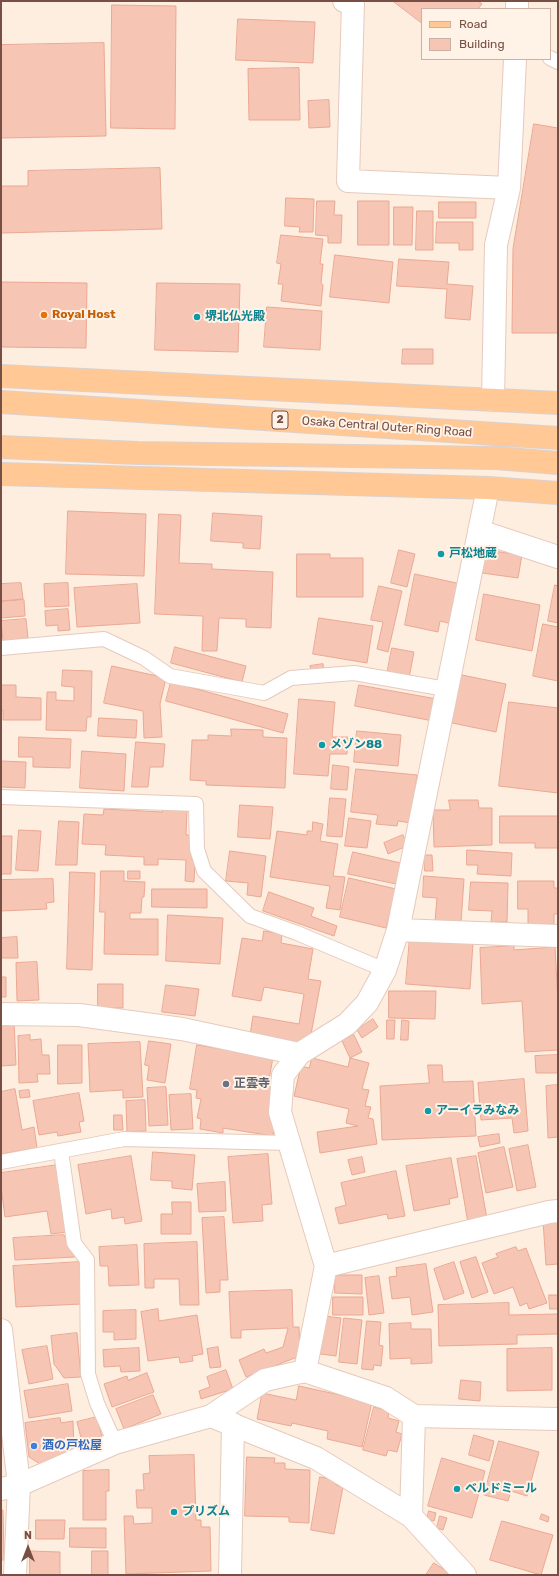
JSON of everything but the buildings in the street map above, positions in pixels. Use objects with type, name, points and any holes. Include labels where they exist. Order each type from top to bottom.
[{"type":"main road","points":[[1,376],[558,403]]},
{"type":"main road","name":"Osaka Central Outer Ring Road","points":[[1,402],[558,438]]},
{"type":"main road","name":"Osaka Central Outer Ring Road","points":[[1,447],[138,453],[496,458],[558,463]]},
{"type":"main road","points":[[1,474],[488,488],[558,493]]},
{"type":"street","points":[[344,1],[353,2],[348,181],[509,188]]},
{"type":"street","points":[[493,400],[496,245],[509,188],[515,60]]},
{"type":"street","points":[[305,1371],[326,1266],[288,1143],[280,1112],[283,1076],[299,1054],[347,1024],[367,1003],[385,970],[398,930],[488,488]]},
{"type":"street","points":[[479,531],[558,556]]},
{"type":"street","points":[[398,930],[558,936]]},
{"type":"street","points":[[1,1014],[79,1015],[182,1029],[299,1054]]},
{"type":"street","points":[[326,1266],[558,1211]]},
{"type":"street","points":[[1,1330],[15,1575]]},
{"type":"street","points":[[10,1487],[115,1443],[211,1416],[265,1380],[305,1371],[386,1398],[414,1416],[558,1419]]},
{"type":"street","points":[[211,1416],[316,1458],[411,1516],[465,1575]]},
{"type":"street","points":[[411,1516],[414,1416]]},
{"type":"street","points":[[230,1575],[233,1424]]},
{"type":"lane","points":[[1,648],[104,639],[144,658],[170,676],[264,693],[291,678],[354,673],[446,689]]},
{"type":"lane","points":[[1,798],[196,804],[197,849],[204,871],[250,916],[297,933],[385,970]]},
{"type":"lane","points":[[1,1162],[124,1139],[288,1143]]},
{"type":"lane","points":[[61,1151],[74,1243],[87,1260],[88,1374],[97,1403],[115,1443]]},
{"type":"place","name":"Royal Host","points":[[44,315]]},
{"type":"place","name":"堺北仏光殿","points":[[197,317]]},
{"type":"place","name":"戸松地蔵","points":[[441,554]]},
{"type":"place","name":"メゾン88","points":[[322,745]]},
{"type":"place","name":"正雲寺","points":[[226,1084]]},
{"type":"place","name":"アーイラみなみ","points":[[428,1111]]},
{"type":"place","name":"酒の戸松屋","points":[[34,1446]]},
{"type":"place","name":"ベルドミール","points":[[457,1489]]},
{"type":"place","name":"プリズム","points":[[174,1512]]}]
